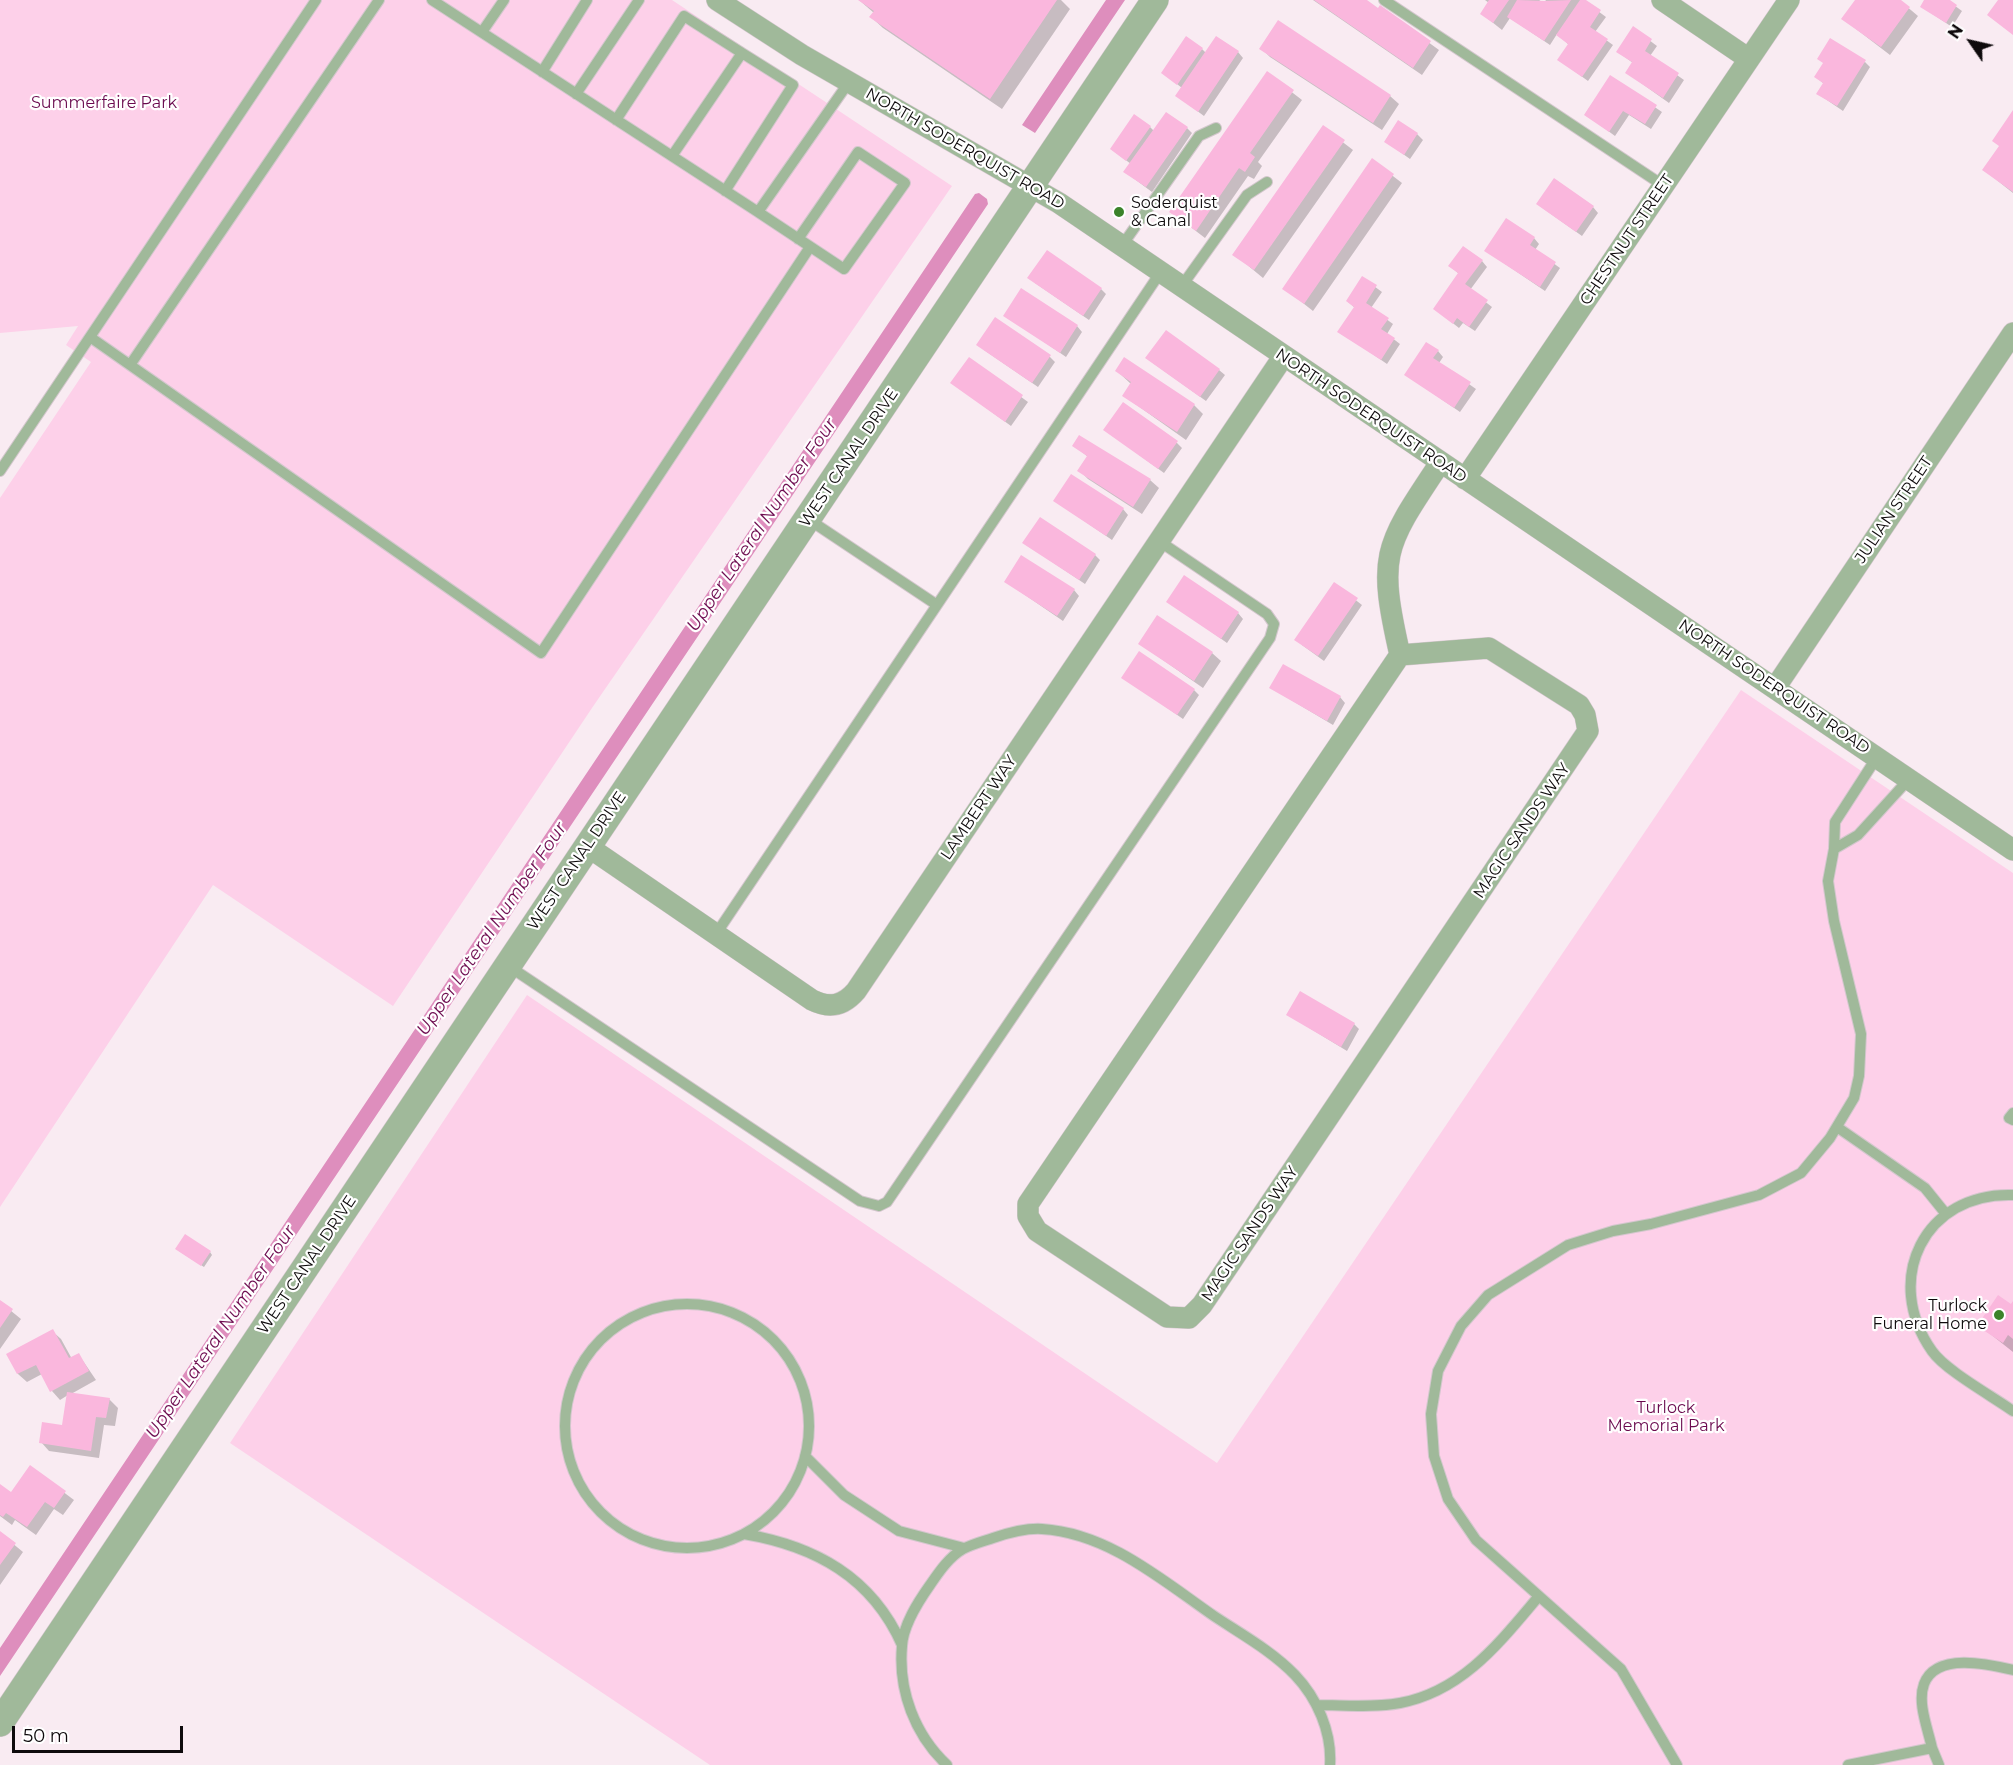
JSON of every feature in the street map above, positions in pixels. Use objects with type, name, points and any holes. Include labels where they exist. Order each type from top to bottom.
[{"type":"street","name":"NORTH SODERQUIST ROAD","points":[[717,0],[802,55],[1032,185],[2013,850]]},
{"type":"street","name":"WEST CANAL DRIVE","points":[[0,1723],[1155,0]]},
{"type":"street","points":[[1662,0],[1749,59]]},
{"type":"street","name":"CHESTNUT STREET","points":[[1465,479],[1789,0]]},
{"type":"street","name":"JULIAN STREET","points":[[1775,688],[2013,333]]},
{"type":"street","name":"LAMBERT WAY","points":[[587,846],[818,1003],[835,1005],[852,996],[1283,357]]},
{"type":"street","points":[[1400,655],[1386,589],[1387,560],[1398,526],[1440,463]]},
{"type":"street","name":"MAGIC SANDS WAY","points":[[1480,647],[1497,651],[1579,705],[1586,715],[1587,731],[1202,1305],[1189,1318],[1167,1317],[1037,1231],[1028,1216],[1028,1204],[1400,655],[1480,647]]},
{"type":"lane","points":[[0,471],[316,0]]},
{"type":"lane","points":[[130,364],[379,0]]},
{"type":"lane","points":[[482,32],[504,0]]},
{"type":"lane","points":[[542,72],[587,0]]},
{"type":"lane","points":[[576,94],[639,0]]},
{"type":"lane","points":[[1384,0],[1664,186]]},
{"type":"lane","points":[[438,2],[542,72],[758,212],[798,239],[810,247],[844,269],[904,183],[858,152],[798,239]]},
{"type":"lane","points":[[616,120],[684,16],[793,85],[725,191]]},
{"type":"lane","points":[[672,156],[742,53]]},
{"type":"lane","points":[[758,212],[849,82]]},
{"type":"lane","points":[[1121,247],[1199,136],[1216,128]]},
{"type":"lane","points":[[1181,288],[1247,195],[1267,182]]},
{"type":"lane","points":[[90,337],[541,654],[810,247]]},
{"type":"lane","points":[[716,934],[1160,273]]},
{"type":"lane","points":[[808,519],[937,605]]},
{"type":"lane","points":[[507,965],[860,1201],[879,1206],[887,1202],[1270,638],[1274,624],[1267,614],[1159,541]]},
{"type":"lane","points":[[1677,1765],[1621,1669],[1476,1540],[1448,1500],[1434,1456],[1431,1414],[1438,1371],[1461,1326],[1488,1295],[1568,1245],[1612,1231],[1651,1224],[1759,1195],[1801,1173],[1837,1127],[1854,1098],[1859,1076],[1861,1034],[1834,921],[1828,881],[1834,849],[1835,822],[1877,757]]},
{"type":"lane","points":[[1834,849],[1858,835],[1909,779]]},
{"type":"lane","points":[[2013,1113],[2009,1118],[2013,1120]]},
{"type":"lane","points":[[1837,1127],[1925,1188],[1946,1214]]},
{"type":"lane","points":[[2013,1195],[1994,1194],[1966,1202],[1946,1214],[1923,1239],[1911,1268],[1909,1298],[1917,1328],[1934,1354],[2013,1411]]},
{"type":"lane","points":[[674,1304],[709,1305],[743,1317],[772,1338],[794,1366],[807,1403],[809,1428],[806,1456],[797,1480],[783,1501],[766,1520],[744,1534],[711,1546],[675,1548],[640,1540],[609,1521],[593,1504],[585,1495],[569,1463],[564,1427],[569,1391],[584,1359],[608,1332],[639,1313],[674,1304]]},
{"type":"lane","points":[[806,1456],[822,1476],[844,1495],[899,1531],[964,1548]]},
{"type":"lane","points":[[947,1765],[930,1749],[911,1715],[903,1679],[902,1645],[910,1617],[944,1565],[964,1548],[1005,1534],[1041,1528],[1082,1536],[1111,1548],[1264,1649],[1295,1675],[1317,1705],[1327,1729],[1330,1765]]},
{"type":"lane","points":[[744,1534],[804,1549],[842,1569],[890,1619],[902,1645]]},
{"type":"lane","points":[[1317,1705],[1400,1703],[1438,1691],[1472,1671],[1539,1596]]},
{"type":"lane","points":[[1939,1765],[1932,1748],[1922,1699],[1924,1684],[1934,1671],[1948,1663],[2013,1670]]},
{"type":"lane","points":[[1848,1765],[1932,1748]]},
{"type":"green space","name":"Summerfaire Park","points":[[0,0],[672,0],[952,186],[594,705],[393,1006],[213,885],[0,1207],[0,498],[91,362],[66,345],[78,326],[0,333]]},
{"type":"green space","name":"Turlock Memorial Park","points":[[1741,690],[2013,873],[2013,1765],[710,1765],[230,1443],[527,995],[1217,1463]]},
{"type":"water","points":[[1106,0],[1125,0],[1035,133],[1022,125]]},
{"type":"water","name":"Upper Lateral Number Four","points":[[979,193],[987,199],[988,204],[0,1676],[0,1648],[975,194]]},
{"type":"building","points":[[858,0],[1057,0],[990,99],[869,17],[874,11]]},
{"type":"building","points":[[1314,0],[1367,0],[1378,8],[1380,5],[1431,41],[1413,68]]},
{"type":"building","points":[[1489,0],[1509,0],[1493,23],[1480,14]]},
{"type":"building","points":[[1517,0],[1571,0],[1544,41],[1507,17]]},
{"type":"building","points":[[1580,0],[1586,0],[1601,10],[1590,27],[1608,39],[1582,77],[1557,60],[1568,44],[1556,35]]},
{"type":"building","points":[[1855,0],[1901,0],[1910,7],[1881,47],[1841,19]]},
{"type":"building","points":[[1924,0],[1950,0],[1957,5],[1946,23],[1920,7]]},
{"type":"building","points":[[1998,0],[2013,0],[2013,35],[1987,15]]},
{"type":"building","points":[[1278,20],[1391,95],[1373,123],[1259,49]]},
{"type":"building","points":[[1633,26],[1652,39],[1645,51],[1679,73],[1663,98],[1625,73],[1632,62],[1616,52]]},
{"type":"building","points":[[1186,36],[1203,48],[1177,85],[1161,73]]},
{"type":"building","points":[[1216,36],[1239,51],[1198,112],[1175,96]]},
{"type":"building","points":[[1830,38],[1866,60],[1837,106],[1816,94],[1823,83],[1814,77],[1823,63],[1817,59]]},
{"type":"building","points":[[1267,71],[1294,90],[1250,153],[1255,157],[1245,172],[1239,168],[1196,231],[1169,212]]},
{"type":"building","points":[[1610,75],[1657,105],[1645,124],[1623,111],[1609,132],[1584,115]]},
{"type":"building","points":[[2013,110],[2013,192],[1982,170],[1999,146],[1992,141]]},
{"type":"building","points":[[1166,112],[1188,127],[1146,187],[1123,172]]},
{"type":"building","points":[[1134,114],[1151,126],[1126,161],[1110,149]]},
{"type":"building","points":[[1398,120],[1418,133],[1404,155],[1384,142]]},
{"type":"building","points":[[1323,125],[1345,140],[1254,270],[1232,255]]},
{"type":"building","points":[[1372,158],[1394,174],[1304,304],[1282,289]]},
{"type":"building","points":[[1554,178],[1594,206],[1576,232],[1536,204]]},
{"type":"building","points":[[1506,218],[1535,237],[1530,245],[1556,262],[1540,287],[1484,251]]},
{"type":"building","points":[[1463,246],[1483,260],[1465,284],[1488,300],[1469,327],[1457,318],[1453,324],[1433,309],[1458,273],[1448,266]]},
{"type":"building","points":[[1047,250],[1102,288],[1083,316],[1027,278]]},
{"type":"building","points":[[1362,276],[1377,285],[1366,303],[1389,318],[1381,329],[1395,338],[1381,360],[1337,332],[1354,307],[1346,301]]},
{"type":"building","points":[[1021,288],[1078,325],[1060,353],[1003,316]]},
{"type":"building","points":[[995,317],[1051,355],[1032,383],[976,345]]},
{"type":"building","points":[[1166,330],[1220,369],[1200,397],[1145,358]]},
{"type":"building","points":[[1426,342],[1439,350],[1433,358],[1471,382],[1454,408],[1404,375]]},
{"type":"building","points":[[969,357],[1023,395],[1005,422],[950,383]]},
{"type":"building","points":[[1124,357],[1195,404],[1177,432],[1122,396],[1131,382],[1115,371]]},
{"type":"building","points":[[1123,402],[1178,441],[1158,469],[1103,430]]},
{"type":"building","points":[[1079,435],[1151,479],[1133,507],[1077,471],[1087,456],[1072,446]]},
{"type":"building","points":[[1071,474],[1124,508],[1106,536],[1053,501]]},
{"type":"building","points":[[1040,517],[1096,554],[1079,580],[1022,543]]},
{"type":"building","points":[[1021,555],[1075,589],[1057,616],[1004,582]]},
{"type":"building","points":[[1184,575],[1239,612],[1221,639],[1166,602]]},
{"type":"building","points":[[1334,582],[1358,598],[1318,656],[1294,640]]},
{"type":"building","points":[[1157,615],[1213,652],[1194,681],[1138,644]]},
{"type":"building","points":[[1139,651],[1195,689],[1177,715],[1121,678]]},
{"type":"building","points":[[1283,664],[1341,696],[1327,721],[1269,688]]},
{"type":"building","points":[[1300,991],[1355,1023],[1341,1047],[1286,1015]]},
{"type":"building","points":[[185,1234],[211,1251],[201,1266],[175,1249]]},
{"type":"building","name":"Turlock Funeral Home","points":[[1998,1295],[2011,1304],[2013,1301],[2013,1339],[2008,1335],[2003,1343],[1977,1326]]},
{"type":"building","points":[[0,1300],[13,1309],[0,1328]]},
{"type":"building","points":[[53,1329],[69,1358],[79,1353],[89,1371],[50,1392],[36,1365],[17,1374],[6,1354]]},
{"type":"building","points":[[67,1392],[110,1398],[106,1418],[96,1417],[91,1451],[39,1443],[42,1422],[62,1425]]},
{"type":"building","points":[[30,1465],[66,1491],[54,1508],[45,1502],[27,1527],[6,1513],[3,1517],[0,1515],[0,1484],[11,1492]]},
{"type":"building","points":[[0,1531],[16,1543],[0,1565]]},
{"type":"place","name":"Soderquist & Canal","points":[[1119,212]]},
{"type":"place","name":"Turlock Funeral Home","points":[[1999,1315]]}]
